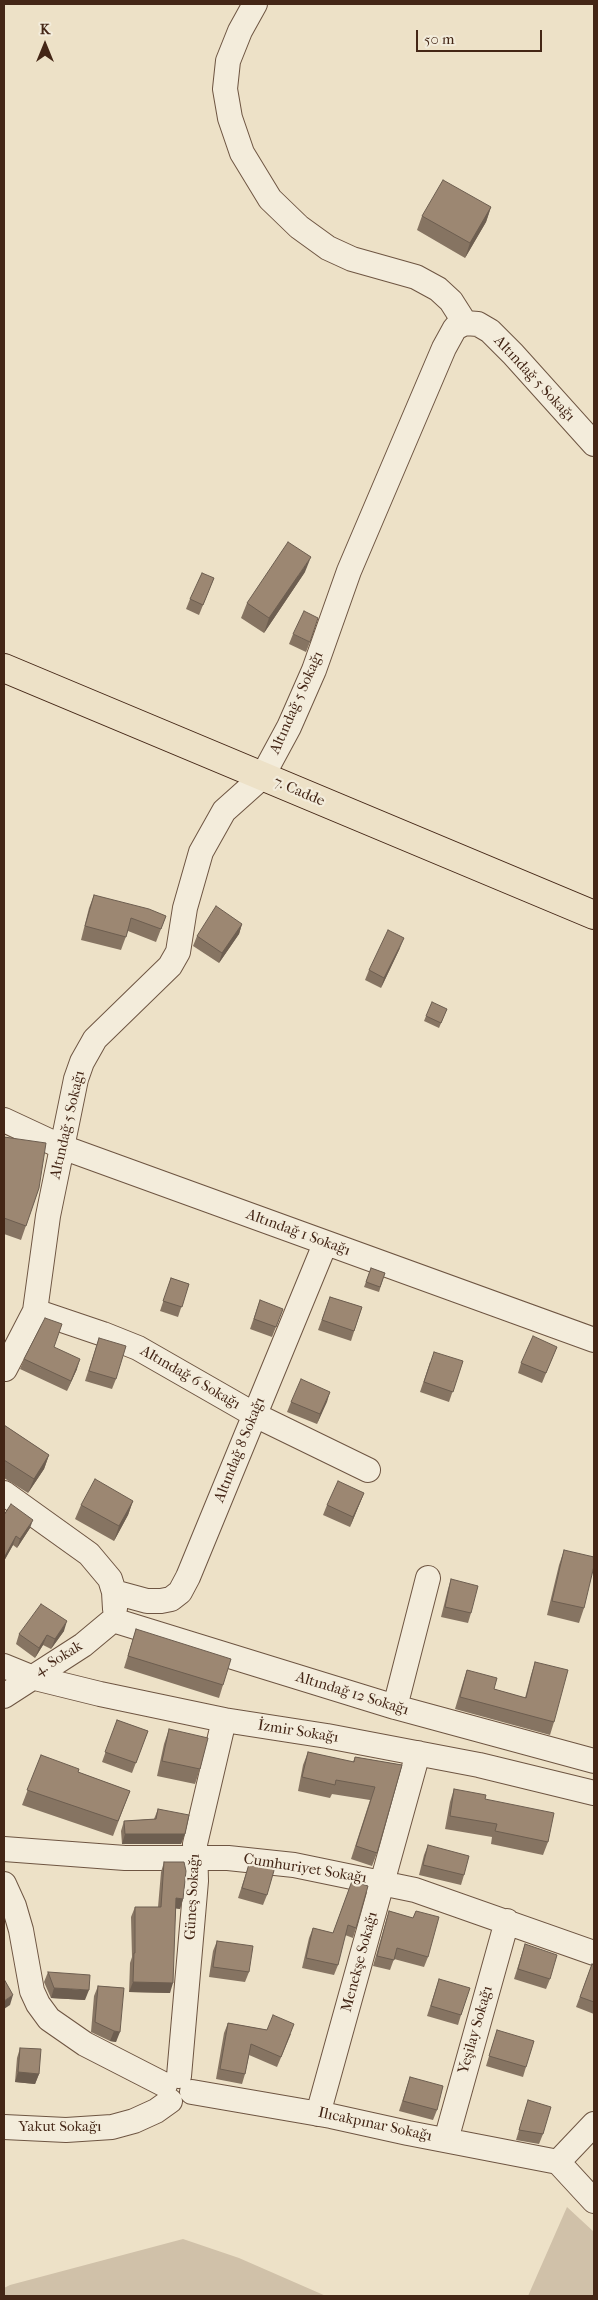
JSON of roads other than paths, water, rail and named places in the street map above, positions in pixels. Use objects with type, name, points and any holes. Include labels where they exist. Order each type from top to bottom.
[{"type":"main road","name":"7. Cadde","points":[[4,668],[594,915]]},
{"type":"street","points":[[255,4],[240,31],[228,61],[225,89],[230,118],[242,153],[270,199],[299,227],[328,248],[352,259],[416,277],[438,289],[451,301],[465,324]]},
{"type":"street","name":"Altındağ 5 Sokağı","points":[[6,1369],[35,1311],[48,1216],[62,1146],[76,1079],[88,1050],[95,1039],[170,966],[178,952],[185,908],[201,852],[224,812],[262,777],[289,727],[314,670],[349,571],[444,348],[455,328],[465,324],[478,324],[490,331],[594,444]]},
{"type":"street","name":"Altındağ 1 Sokağı","points":[[4,1120],[62,1146],[326,1244],[594,1340]]},
{"type":"street","name":"Altındağ 8 Sokağı","points":[[114,1592],[147,1601],[161,1601],[171,1599],[180,1592],[188,1577],[326,1244]]},
{"type":"street","name":"Altındağ 6 Sokağı","points":[[35,1311],[138,1348],[255,1415],[368,1470]]},
{"type":"street","points":[[4,1492],[89,1554],[110,1578],[114,1592],[113,1620]]},
{"type":"street","points":[[395,1707],[428,1578]]},
{"type":"street","name":"Altındağ 12 Sokağı","points":[[113,1620],[395,1707],[594,1761]]},
{"type":"street","name":"4. Sokak","points":[[4,1696],[90,1640],[113,1620]]},
{"type":"street","name":"İzmir Sokağı","points":[[4,1666],[31,1677],[100,1694],[224,1720],[418,1753],[594,1793]]},
{"type":"street","name":"Güneş Sokağı","points":[[176,2088],[196,1881],[197,1831],[224,1720]]},
{"type":"street","name":"Menekşe Sokağı","points":[[318,2114],[418,1753]]},
{"type":"street","name":"Cumhuriyet Sokağı","points":[[4,1849],[125,1858],[228,1858],[264,1861],[382,1882],[447,1900],[594,1953]]},
{"type":"street","name":"Ilıcakpınar Sokağı","points":[[4,1884],[14,1906],[21,1930],[32,1991],[38,2004],[49,2020],[85,2044],[176,2088],[558,2162]]},
{"type":"street","name":"Yeşilay Sokağı","points":[[446,2140],[507,1921]]},
{"type":"street","name":"Yakut Sokağı","points":[[4,2127],[66,2130],[112,2127],[149,2114],[176,2088]]},
{"type":"street","points":[[594,2124],[558,2162],[594,2201]]}]
